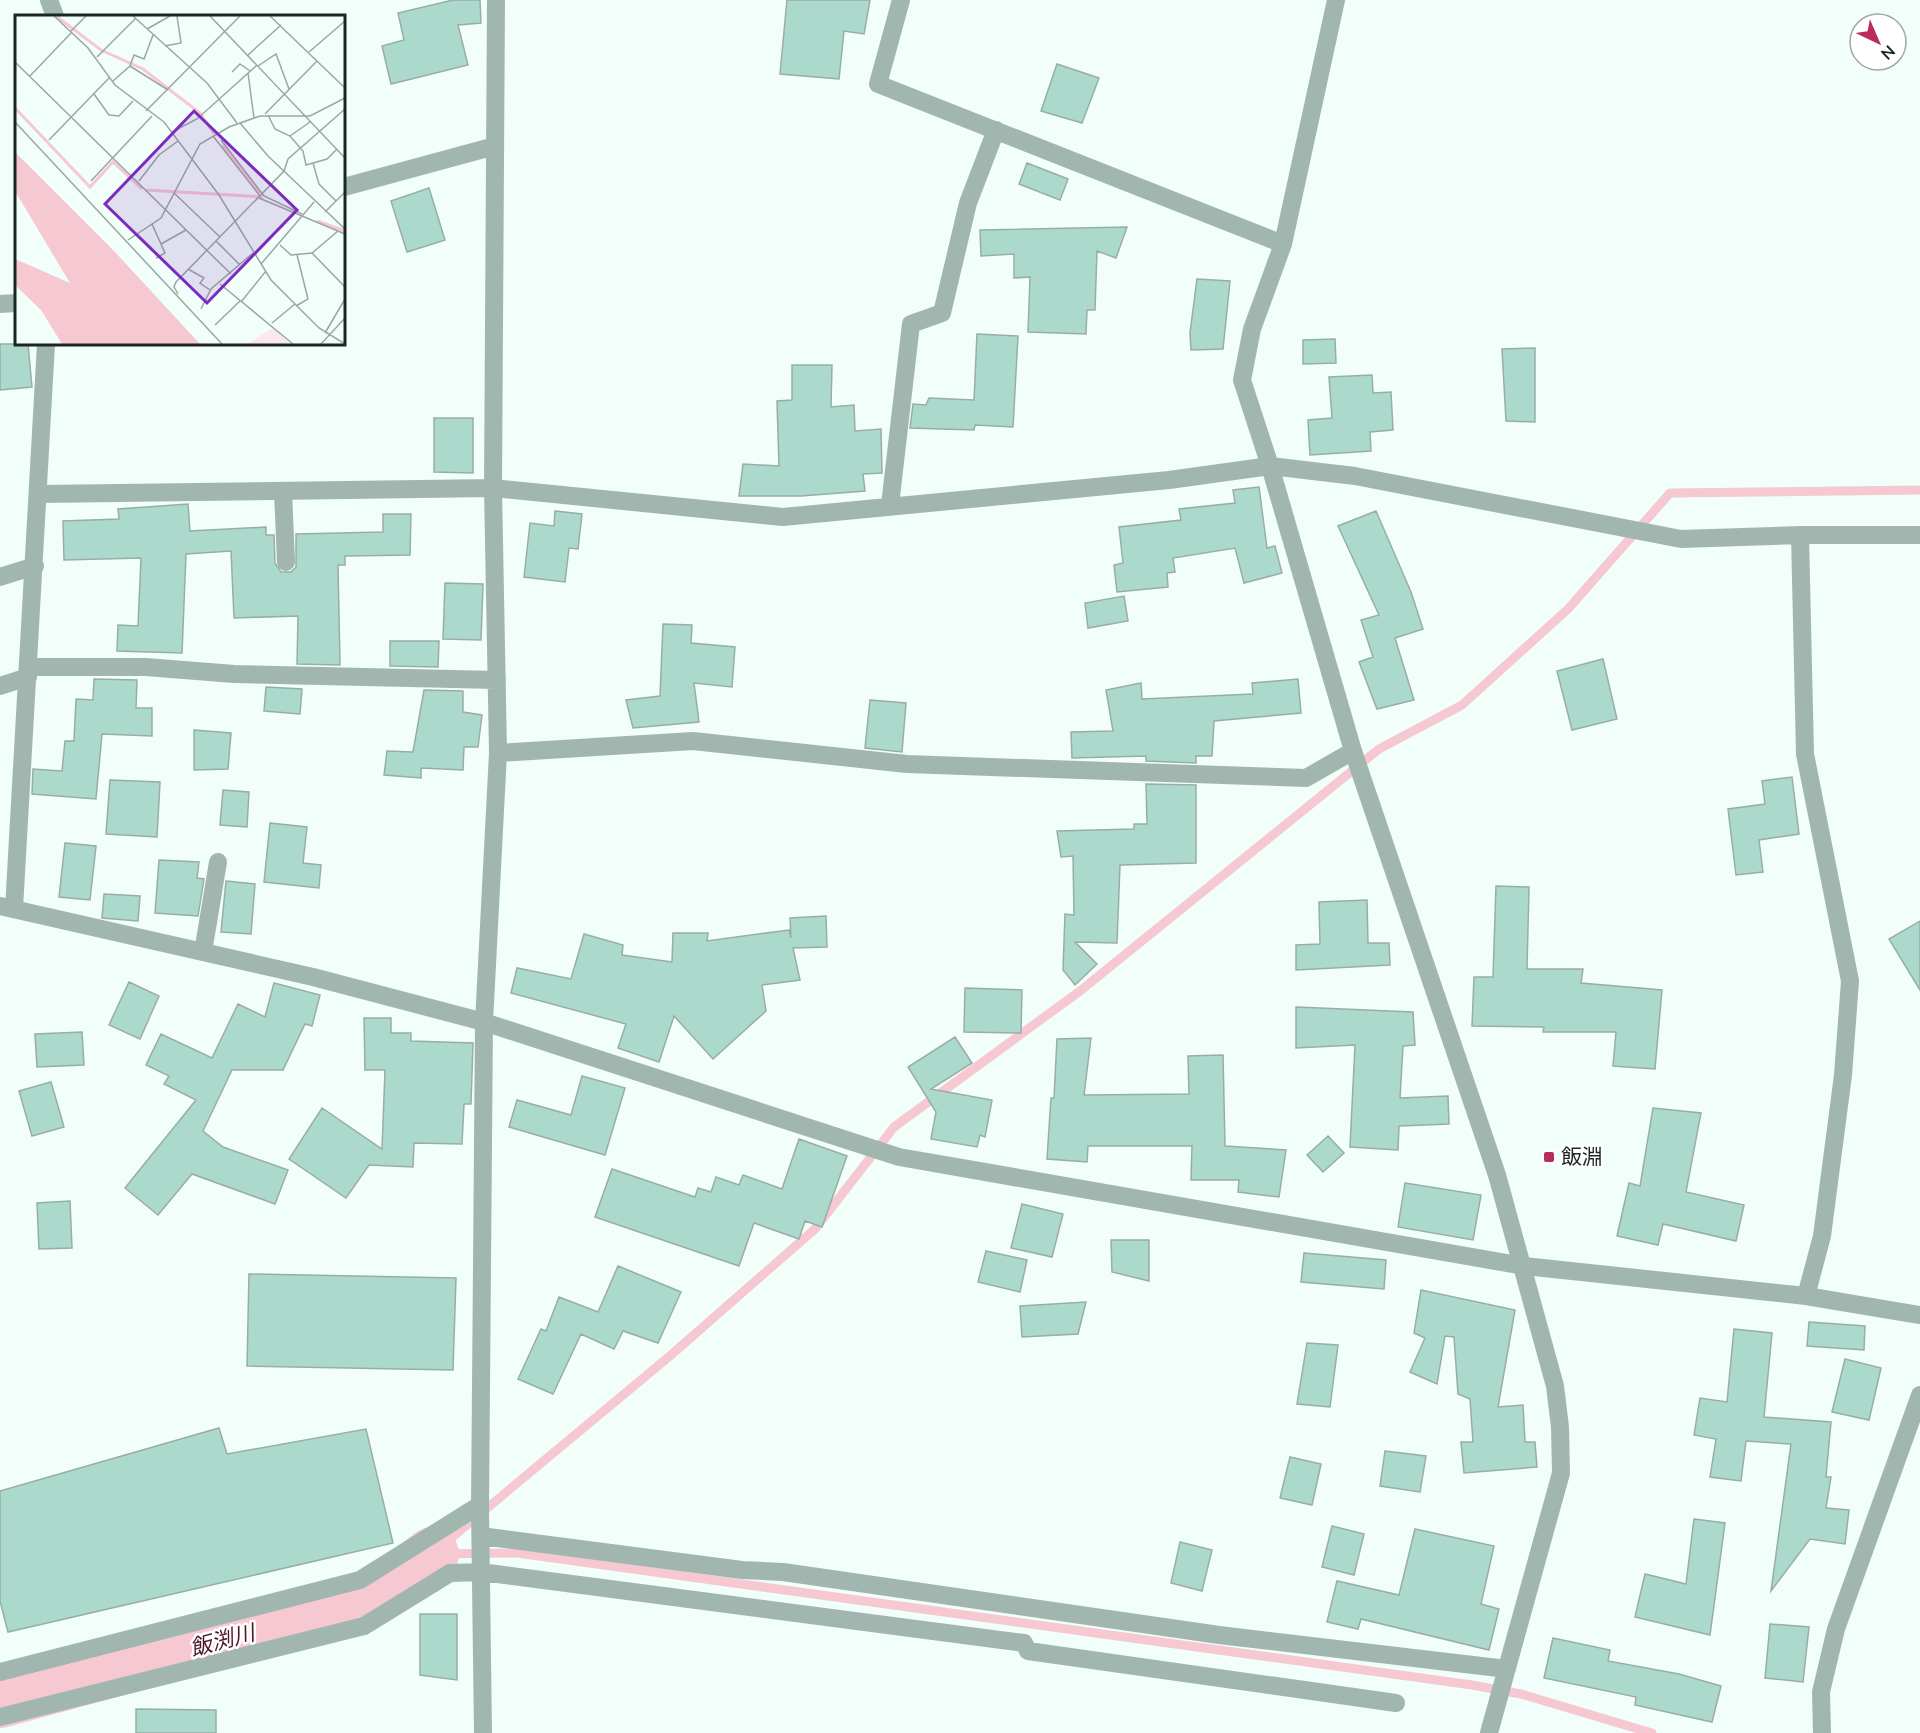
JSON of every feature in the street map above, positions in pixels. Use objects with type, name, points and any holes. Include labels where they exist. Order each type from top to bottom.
[{"type":"street","points":[[49,0],[55,15]]},
{"type":"street","points":[[483,1733],[480,1507],[484,1022],[498,753],[493,488],[496,0]]},
{"type":"street","points":[[901,0],[878,84],[1283,244]]},
{"type":"street","points":[[1336,0],[1283,244],[1252,329],[1242,380],[1270,466],[1354,755],[1497,1175],[1524,1266],[1555,1386],[1560,1427],[1561,1473],[1489,1733]]},
{"type":"street","points":[[890,505],[911,324],[942,313],[968,203],[996,130]]},
{"type":"street","points":[[345,187],[495,146]]},
{"type":"street","points":[[0,304],[15,303]]},
{"type":"street","points":[[46,345],[28,672],[7,908],[313,977],[484,1022],[896,1156],[1524,1266],[1806,1296],[1920,1315]]},
{"type":"street","points":[[39,494],[493,488],[783,517],[1169,480],[1270,466],[1355,476],[1681,539],[1800,535],[1920,535]]},
{"type":"street","points":[[283,491],[286,562]]},
{"type":"street","points":[[1800,535],[1804,754],[1850,981],[1843,1075],[1822,1236],[1806,1296]]},
{"type":"street","points":[[0,577],[35,566]]},
{"type":"street","points":[[0,686],[28,672],[146,667],[234,674],[497,680]]},
{"type":"street","points":[[498,753],[693,741],[907,764],[1306,778],[1354,755]]},
{"type":"street","points":[[203,952],[218,861]]},
{"type":"street","points":[[1822,1733],[1821,1692],[1836,1629],[1920,1395]]},
{"type":"street","points":[[0,1672],[360,1580],[480,1507]]},
{"type":"street","points":[[481,1536],[742,1570],[783,1572],[1219,1635],[1507,1671]]},
{"type":"street","points":[[0,1717],[364,1626],[450,1573],[481,1571],[1024,1643],[1028,1651],[1396,1703]]},
{"type":"building","points":[[453,0],[480,0],[481,23],[458,25],[468,65],[391,84],[382,46],[404,40],[398,13]]},
{"type":"building","points":[[787,0],[870,0],[864,34],[844,31],[839,79],[780,74]]},
{"type":"building","points":[[1057,64],[1099,78],[1082,123],[1041,111]]},
{"type":"building","points":[[1027,163],[1068,179],[1060,200],[1019,184]]},
{"type":"building","points":[[429,188],[445,240],[407,252],[391,201]]},
{"type":"building","points":[[1127,227],[1116,258],[1097,251],[1095,310],[1087,310],[1086,334],[1028,332],[1030,277],[1014,278],[1014,254],[981,256],[980,230]]},
{"type":"building","points":[[1197,279],[1230,281],[1223,349],[1191,350],[1190,333]]},
{"type":"building","points":[[977,334],[1018,336],[1013,427],[975,425],[974,430],[910,428],[913,404],[926,405],[929,398],[974,400]]},
{"type":"building","points":[[1335,339],[1336,363],[1303,364],[1303,340]]},
{"type":"building","points":[[0,344],[28,345],[32,387],[0,390]]},
{"type":"building","points":[[1535,348],[1535,422],[1506,421],[1502,349]]},
{"type":"building","points":[[792,365],[832,365],[831,407],[854,405],[855,431],[881,429],[882,473],[863,474],[865,491],[801,496],[739,496],[743,464],[779,466],[777,401],[792,400]]},
{"type":"building","points":[[1372,375],[1373,393],[1391,392],[1393,430],[1370,432],[1371,451],[1310,455],[1308,420],[1332,418],[1329,377]]},
{"type":"building","points":[[434,418],[473,418],[473,473],[434,472]]},
{"type":"building","points":[[1259,487],[1267,548],[1275,546],[1282,573],[1244,583],[1235,548],[1173,558],[1175,572],[1167,573],[1168,587],[1117,592],[1114,565],[1123,563],[1119,527],[1181,520],[1179,509],[1235,503],[1233,490]]},
{"type":"building","points":[[188,504],[190,531],[266,527],[266,535],[274,535],[275,563],[281,572],[291,572],[296,567],[296,534],[383,532],[383,514],[411,514],[410,555],[345,556],[345,565],[338,565],[340,665],[297,664],[298,616],[234,618],[231,551],[186,554],[182,653],[117,651],[118,625],[138,626],[141,558],[64,560],[63,521],[119,519],[118,509]]},
{"type":"building","points":[[555,511],[582,514],[578,549],[569,548],[565,582],[524,577],[530,523],[554,526]]},
{"type":"building","points":[[1376,511],[1411,592],[1423,629],[1395,638],[1414,700],[1377,709],[1359,662],[1373,657],[1361,620],[1379,615],[1338,526]]},
{"type":"building","points":[[445,583],[483,584],[481,640],[443,639]]},
{"type":"building","points":[[1124,596],[1128,621],[1088,628],[1085,603]]},
{"type":"building","points":[[663,624],[692,625],[691,643],[735,647],[732,687],[694,683],[699,722],[633,728],[626,700],[660,696]]},
{"type":"building","points":[[390,641],[439,641],[438,667],[390,666]]},
{"type":"building","points":[[1603,659],[1617,719],[1572,730],[1557,671]]},
{"type":"building","points":[[94,679],[137,680],[136,708],[152,708],[152,736],[102,734],[96,799],[32,794],[33,769],[62,771],[65,741],[74,741],[76,699],[93,700]]},
{"type":"building","points":[[1298,679],[1301,713],[1214,721],[1212,756],[1196,756],[1196,763],[1146,761],[1146,756],[1072,758],[1071,732],[1113,731],[1106,690],[1141,683],[1142,699],[1253,694],[1252,683]]},
{"type":"building","points":[[266,687],[302,689],[300,714],[264,711]]},
{"type":"building","points":[[424,690],[463,691],[463,712],[482,715],[478,747],[464,747],[463,770],[421,768],[421,778],[384,775],[387,751],[413,752]]},
{"type":"building","points":[[870,700],[906,703],[902,752],[865,748]]},
{"type":"building","points":[[194,730],[231,733],[228,769],[194,770]]},
{"type":"building","points":[[1792,777],[1799,834],[1759,840],[1763,872],[1736,875],[1728,809],[1765,804],[1762,781]]},
{"type":"building","points":[[110,780],[160,782],[157,837],[106,834]]},
{"type":"building","points":[[1146,784],[1196,785],[1196,863],[1120,865],[1117,943],[1075,942],[1097,964],[1075,985],[1063,970],[1065,914],[1074,915],[1073,856],[1061,857],[1057,831],[1134,829],[1134,824],[1147,824]]},
{"type":"building","points":[[223,790],[249,792],[247,827],[220,825]]},
{"type":"building","points":[[270,823],[307,827],[303,863],[321,865],[319,888],[264,882]]},
{"type":"building","points":[[65,843],[96,846],[90,900],[59,897]]},
{"type":"building","points":[[159,860],[199,862],[197,878],[204,879],[198,916],[155,913]]},
{"type":"building","points":[[226,881],[255,884],[251,934],[221,932]]},
{"type":"building","points":[[1496,886],[1529,887],[1527,969],[1583,969],[1581,983],[1662,990],[1655,1069],[1613,1066],[1616,1032],[1543,1032],[1544,1027],[1472,1026],[1474,977],[1493,977]]},
{"type":"building","points":[[104,894],[140,896],[138,921],[102,918]]},
{"type":"building","points":[[1367,900],[1368,943],[1389,943],[1390,965],[1296,970],[1296,945],[1320,944],[1319,902]]},
{"type":"building","points":[[826,916],[827,947],[793,948],[800,980],[762,985],[766,1011],[713,1059],[674,1016],[659,1062],[618,1048],[626,1024],[511,993],[517,968],[571,979],[584,934],[623,945],[622,955],[672,962],[673,933],[708,933],[707,941],[789,930],[791,938],[790,918]]},
{"type":"building","points":[[1920,921],[1920,990],[1889,939]]},
{"type":"building","points":[[129,982],[159,996],[140,1039],[109,1025]]},
{"type":"building","points":[[274,983],[320,995],[312,1026],[305,1024],[283,1070],[232,1070],[203,1131],[223,1147],[288,1170],[275,1204],[192,1174],[158,1215],[125,1188],[196,1100],[164,1084],[169,1076],[146,1065],[161,1034],[212,1058],[238,1004],[265,1017]]},
{"type":"building","points":[[965,988],[1022,990],[1021,1033],[964,1032]]},
{"type":"building","points":[[1296,1007],[1413,1012],[1415,1045],[1403,1046],[1400,1098],[1448,1096],[1449,1124],[1399,1126],[1398,1150],[1350,1147],[1355,1045],[1296,1048]]},
{"type":"building","points":[[364,1018],[391,1018],[391,1033],[411,1033],[411,1041],[473,1043],[471,1104],[464,1104],[462,1144],[414,1143],[413,1167],[369,1165],[346,1198],[289,1159],[322,1108],[382,1149],[385,1070],[365,1070]]},
{"type":"building","points":[[82,1032],[84,1065],[37,1067],[35,1034]]},
{"type":"building","points":[[955,1037],[972,1063],[931,1089],[992,1100],[985,1137],[980,1135],[977,1147],[931,1139],[936,1112],[908,1067]]},
{"type":"building","points":[[1091,1038],[1084,1095],[1189,1094],[1188,1056],[1223,1055],[1225,1146],[1286,1150],[1279,1197],[1238,1192],[1239,1180],[1191,1180],[1192,1146],[1088,1146],[1087,1162],[1047,1159],[1051,1098],[1054,1098],[1057,1039]]},
{"type":"building","points":[[582,1076],[625,1088],[605,1155],[509,1127],[517,1100],[571,1115]]},
{"type":"building","points":[[51,1082],[64,1127],[32,1136],[19,1091]]},
{"type":"building","points":[[1653,1108],[1701,1113],[1686,1192],[1744,1205],[1736,1241],[1663,1224],[1658,1245],[1617,1236],[1629,1183],[1640,1186]]},
{"type":"building","points":[[1328,1136],[1344,1153],[1323,1172],[1307,1155]]},
{"type":"building","points":[[799,1139],[847,1156],[822,1227],[805,1221],[799,1239],[754,1223],[739,1266],[595,1217],[612,1169],[695,1197],[698,1188],[711,1192],[716,1177],[739,1185],[743,1175],[782,1189]]},
{"type":"building","points":[[1405,1183],[1481,1195],[1473,1240],[1398,1227]]},
{"type":"building","points":[[70,1201],[72,1248],[39,1249],[37,1203]]},
{"type":"building","points":[[1022,1204],[1063,1214],[1052,1257],[1011,1248]]},
{"type":"building","points":[[1111,1240],[1149,1240],[1149,1281],[1112,1272]]},
{"type":"building","points":[[986,1251],[1027,1260],[1020,1292],[978,1282]]},
{"type":"building","points":[[1304,1253],[1386,1260],[1384,1289],[1301,1282]]},
{"type":"building","points":[[618,1266],[681,1292],[658,1343],[623,1331],[614,1349],[581,1334],[553,1394],[518,1379],[541,1329],[546,1331],[559,1297],[598,1312]]},
{"type":"building","points":[[249,1274],[456,1278],[453,1370],[247,1366]]},
{"type":"building","points":[[1421,1290],[1515,1310],[1498,1407],[1523,1405],[1525,1442],[1535,1442],[1537,1467],[1464,1473],[1461,1442],[1473,1442],[1470,1399],[1458,1394],[1454,1337],[1445,1336],[1437,1384],[1410,1372],[1425,1338],[1414,1333]]},
{"type":"building","points":[[1086,1302],[1078,1334],[1022,1337],[1020,1306]]},
{"type":"building","points":[[1809,1322],[1865,1326],[1864,1350],[1807,1346]]},
{"type":"building","points":[[1734,1329],[1772,1333],[1764,1417],[1831,1422],[1826,1477],[1831,1477],[1826,1508],[1849,1510],[1845,1544],[1810,1539],[1771,1591],[1791,1444],[1746,1441],[1741,1481],[1710,1477],[1716,1439],[1694,1435],[1700,1398],[1727,1402]]},
{"type":"building","points":[[1307,1343],[1338,1345],[1330,1407],[1297,1404]]},
{"type":"building","points":[[1845,1359],[1881,1368],[1869,1420],[1832,1412]]},
{"type":"building","points":[[219,1428],[227,1454],[366,1429],[393,1543],[8,1632],[0,1601],[0,1491]]},
{"type":"building","points":[[1385,1451],[1426,1456],[1420,1492],[1380,1486]]},
{"type":"building","points":[[1290,1457],[1321,1464],[1312,1505],[1280,1498]]},
{"type":"building","points":[[1694,1519],[1725,1523],[1710,1635],[1635,1617],[1645,1574],[1686,1584]]},
{"type":"building","points":[[1332,1526],[1364,1534],[1354,1575],[1322,1567]]},
{"type":"building","points":[[1415,1529],[1494,1546],[1481,1604],[1499,1609],[1489,1650],[1361,1619],[1358,1629],[1327,1622],[1337,1581],[1399,1595]]},
{"type":"building","points":[[1180,1542],[1212,1550],[1202,1591],[1171,1583]]},
{"type":"building","points":[[420,1614],[457,1614],[457,1680],[420,1675]]},
{"type":"building","points":[[1770,1624],[1809,1627],[1803,1682],[1765,1678]]},
{"type":"building","points":[[1553,1638],[1610,1650],[1608,1661],[1679,1674],[1721,1686],[1712,1722],[1635,1705],[1636,1697],[1544,1678]]},
{"type":"building","points":[[136,1709],[216,1710],[216,1733],[136,1733]]},
{"type":"waterway","points":[[432,1554],[671,1355],[815,1229],[894,1127],[1080,991],[1379,749],[1462,705],[1568,609],[1670,493],[1920,490]]},
{"type":"waterway","points":[[432,1554],[517,1553],[1472,1685],[1521,1694],[1652,1733]]},
{"type":"waterway","name":"飯渕川","points":[[0,1701],[374,1599],[432,1554]]},
{"type":"place","name":"飯淵","points":[[1549,1157]]}]
